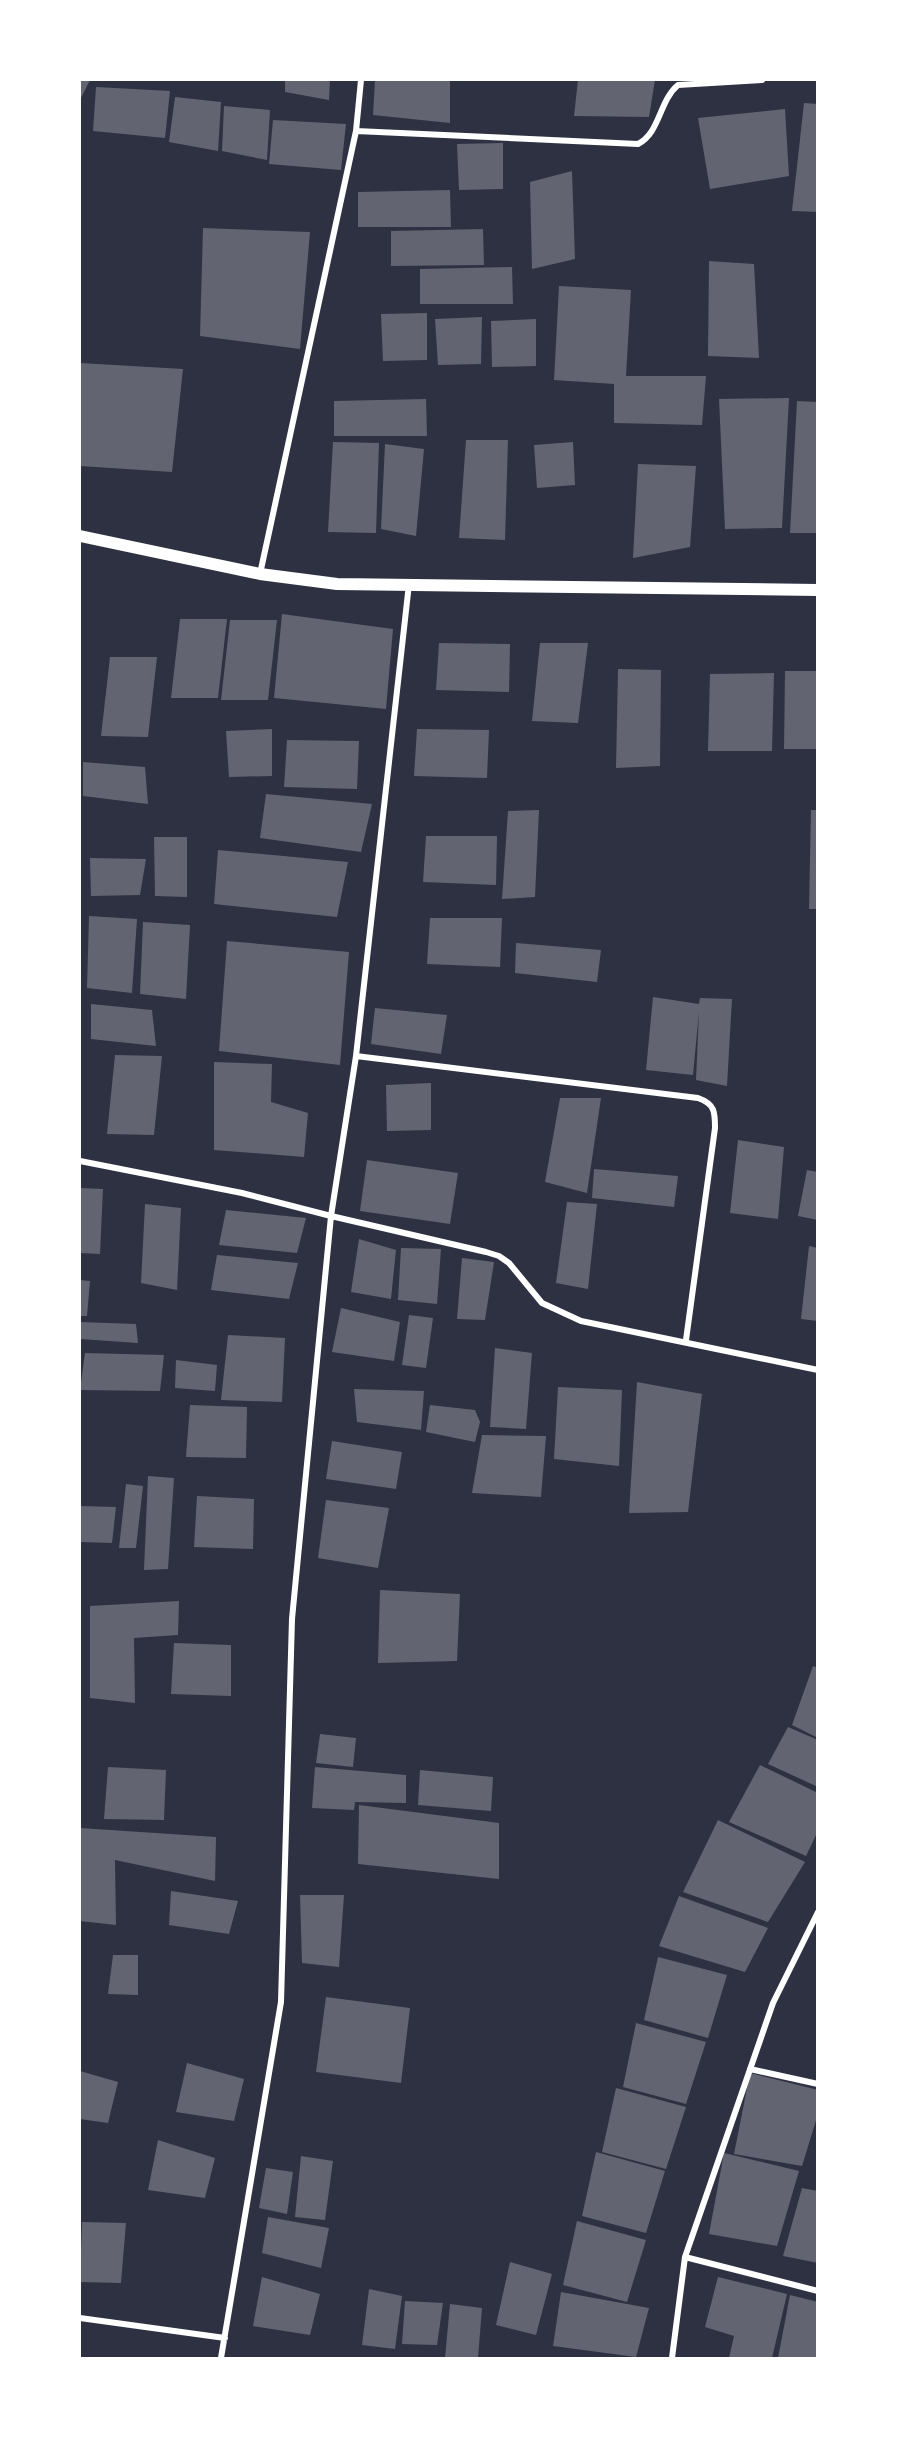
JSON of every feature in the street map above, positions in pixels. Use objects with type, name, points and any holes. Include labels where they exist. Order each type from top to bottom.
[{"type":"main road","points":[[80,536],[260,574],[337,584],[818,590]]},
{"type":"street","points":[[260,574],[356,130],[361,80]]},
{"type":"street","points":[[356,130],[638,144],[649,136],[669,92],[678,85],[762,80]]},
{"type":"street","points":[[221,2358],[281,2002],[292,1619],[331,1216],[356,1056],[409,584]]},
{"type":"street","points":[[356,1056],[698,1098],[711,1105],[715,1111],[715,1128],[686,1340]]},
{"type":"street","points":[[80,1161],[242,1192],[499,1256],[519,1274],[542,1303],[581,1321],[686,1340],[818,1370]]},
{"type":"street","points":[[672,2358],[685,2257],[773,2003],[818,1912]]},
{"type":"street","points":[[750,2069],[818,2084]]},
{"type":"street","points":[[685,2257],[818,2291]]},
{"type":"street","points":[[80,2318],[225,2338]]},
{"type":"building","points":[[80,80],[90,80],[80,100]]},
{"type":"building","points":[[285,80],[330,80],[329,100],[285,92]]},
{"type":"building","points":[[375,80],[450,80],[450,123],[373,115]]},
{"type":"building","points":[[578,80],[655,80],[649,117],[574,116]]},
{"type":"building","points":[[96,87],[170,91],[165,138],[93,131]]},
{"type":"building","points":[[175,97],[221,102],[218,151],[169,142]]},
{"type":"building","points":[[804,103],[818,104],[818,212],[792,211]]},
{"type":"building","points":[[224,106],[270,110],[267,160],[222,151]]},
{"type":"building","points":[[785,109],[789,176],[710,189],[698,118]]},
{"type":"building","points":[[273,120],[346,124],[341,170],[269,164]]},
{"type":"building","points":[[503,143],[503,189],[459,190],[457,144]]},
{"type":"building","points":[[572,171],[575,259],[532,269],[530,182]]},
{"type":"building","points":[[450,190],[451,227],[358,227],[358,192]]},
{"type":"building","points":[[203,228],[310,232],[300,349],[200,336]]},
{"type":"building","points":[[483,229],[484,265],[391,266],[391,231]]},
{"type":"building","points":[[709,261],[754,264],[759,358],[708,356]]},
{"type":"building","points":[[512,267],[513,304],[420,304],[420,269]]},
{"type":"building","points":[[559,286],[631,290],[626,376],[706,376],[702,425],[614,423],[614,384],[554,380]]},
{"type":"building","points":[[427,313],[427,360],[383,361],[381,314]]},
{"type":"building","points":[[482,317],[481,364],[438,365],[435,319]]},
{"type":"building","points":[[536,319],[536,366],[492,367],[491,321]]},
{"type":"building","points":[[80,363],[183,369],[172,472],[80,466]]},
{"type":"building","points":[[789,398],[782,528],[725,529],[719,399]]},
{"type":"building","points":[[426,399],[427,436],[334,436],[334,401]]},
{"type":"building","points":[[797,401],[818,402],[818,533],[790,533]]},
{"type":"building","points":[[466,440],[508,440],[505,540],[459,538]]},
{"type":"building","points":[[333,442],[379,443],[376,533],[328,532]]},
{"type":"building","points":[[573,442],[575,485],[537,488],[534,445]]},
{"type":"building","points":[[385,444],[424,449],[416,536],[381,529]]},
{"type":"building","points":[[638,464],[696,466],[690,547],[633,558]]},
{"type":"building","points":[[282,614],[393,629],[386,709],[274,698]]},
{"type":"building","points":[[180,619],[227,619],[218,698],[171,698]]},
{"type":"building","points":[[230,620],[277,620],[268,700],[221,700]]},
{"type":"building","points":[[439,643],[510,644],[509,692],[436,690]]},
{"type":"building","points":[[540,643],[588,643],[578,723],[532,721]]},
{"type":"building","points":[[110,657],[157,657],[148,737],[101,736]]},
{"type":"building","points":[[618,669],[661,670],[660,766],[616,768]]},
{"type":"building","points":[[785,671],[818,671],[818,749],[784,749]]},
{"type":"building","points":[[774,673],[772,751],[708,751],[710,674]]},
{"type":"building","points":[[272,729],[272,776],[229,777],[226,731]]},
{"type":"building","points":[[417,729],[489,730],[487,778],[414,776]]},
{"type":"building","points":[[287,740],[359,741],[357,789],[284,787]]},
{"type":"building","points":[[83,762],[145,767],[148,804],[83,796]]},
{"type":"building","points":[[266,794],[372,804],[361,852],[260,838]]},
{"type":"building","points":[[539,810],[535,897],[502,899],[508,811]]},
{"type":"building","points":[[811,810],[818,810],[818,909],[809,909]]},
{"type":"building","points":[[426,836],[497,836],[496,885],[423,882]]},
{"type":"building","points":[[154,837],[187,837],[187,897],[155,896]]},
{"type":"building","points":[[218,850],[348,862],[337,917],[214,904]]},
{"type":"building","points":[[90,858],[146,859],[140,895],[91,896]]},
{"type":"building","points":[[89,916],[137,919],[132,993],[87,988]]},
{"type":"building","points":[[430,918],[502,918],[500,967],[427,964]]},
{"type":"building","points":[[143,922],[190,925],[186,999],[140,994]]},
{"type":"building","points":[[227,941],[349,952],[340,1065],[219,1051]]},
{"type":"building","points":[[516,943],[601,950],[597,982],[515,973]]},
{"type":"building","points":[[653,997],[699,1004],[700,998],[732,999],[727,1086],[696,1080],[699,1012],[693,1075],[646,1070]]},
{"type":"building","points":[[91,1004],[152,1010],[156,1046],[91,1039]]},
{"type":"building","points":[[375,1008],[447,1015],[441,1054],[371,1044]]},
{"type":"building","points":[[115,1055],[162,1056],[154,1135],[107,1134]]},
{"type":"building","points":[[214,1062],[272,1064],[271,1102],[308,1113],[304,1157],[214,1150]]},
{"type":"building","points":[[431,1083],[431,1130],[387,1131],[386,1085]]},
{"type":"building","points":[[560,1098],[601,1098],[587,1193],[545,1182]]},
{"type":"building","points":[[738,1140],[784,1147],[778,1219],[730,1213]]},
{"type":"building","points":[[367,1160],[458,1173],[450,1224],[360,1211]]},
{"type":"building","points":[[594,1169],[678,1176],[674,1207],[592,1198]]},
{"type":"building","points":[[807,1170],[818,1172],[818,1220],[798,1216]]},
{"type":"building","points":[[80,1188],[103,1189],[100,1254],[80,1253]]},
{"type":"building","points":[[567,1202],[597,1204],[588,1289],[556,1283]]},
{"type":"building","points":[[145,1204],[181,1208],[177,1290],[141,1283]]},
{"type":"building","points":[[226,1210],[306,1218],[297,1253],[219,1245]]},
{"type":"building","points":[[359,1239],[396,1250],[391,1299],[351,1292]]},
{"type":"building","points":[[809,1246],[818,1248],[818,1321],[801,1319]]},
{"type":"building","points":[[401,1248],[441,1249],[437,1304],[398,1300]]},
{"type":"building","points":[[217,1255],[298,1263],[289,1299],[211,1290]]},
{"type":"building","points":[[462,1258],[494,1262],[485,1320],[457,1319]]},
{"type":"building","points":[[80,1280],[90,1281],[87,1316],[80,1316]]},
{"type":"building","points":[[341,1308],[400,1322],[394,1361],[332,1352]]},
{"type":"building","points":[[409,1315],[433,1318],[426,1368],[402,1365]]},
{"type":"building","points":[[80,1322],[136,1324],[138,1343],[80,1339]]},
{"type":"building","points":[[228,1335],[285,1338],[282,1402],[221,1400]]},
{"type":"building","points":[[495,1348],[532,1353],[526,1429],[490,1427]]},
{"type":"building","points":[[85,1353],[164,1355],[160,1391],[80,1390]]},
{"type":"building","points":[[176,1360],[217,1365],[215,1391],[175,1388]]},
{"type":"building","points":[[637,1382],[702,1394],[688,1512],[629,1513]]},
{"type":"building","points":[[558,1387],[622,1390],[619,1466],[554,1459]]},
{"type":"building","points":[[354,1389],[424,1391],[421,1430],[357,1422]]},
{"type":"building","points":[[190,1405],[247,1407],[246,1458],[186,1457]]},
{"type":"building","points":[[430,1405],[475,1410],[480,1422],[475,1442],[426,1432]]},
{"type":"building","points":[[482,1435],[546,1436],[541,1497],[472,1493]]},
{"type":"building","points":[[332,1441],[402,1452],[396,1489],[326,1479]]},
{"type":"building","points":[[148,1476],[174,1478],[168,1569],[144,1570]]},
{"type":"building","points":[[126,1484],[143,1486],[136,1548],[119,1548]]},
{"type":"building","points":[[197,1496],[254,1499],[253,1549],[194,1547]]},
{"type":"building","points":[[326,1500],[389,1508],[378,1568],[318,1558]]},
{"type":"building","points":[[80,1506],[116,1507],[112,1543],[80,1542]]},
{"type":"building","points":[[380,1590],[460,1594],[457,1661],[378,1663]]},
{"type":"building","points":[[179,1601],[178,1635],[134,1638],[135,1703],[90,1698],[90,1606]]},
{"type":"building","points":[[174,1643],[231,1645],[231,1696],[171,1694]]},
{"type":"building","points":[[813,1666],[818,1668],[818,1738],[792,1725]]},
{"type":"building","points":[[788,1727],[818,1740],[818,1787],[768,1764]]},
{"type":"building","points":[[320,1734],[356,1738],[353,1767],[316,1763]]},
{"type":"building","points":[[760,1765],[818,1793],[818,1831],[806,1856],[729,1822]]},
{"type":"building","points":[[108,1767],[166,1770],[164,1820],[104,1819]]},
{"type":"building","points":[[315,1767],[406,1775],[406,1803],[355,1802],[354,1810],[312,1808]]},
{"type":"building","points":[[420,1770],[493,1777],[491,1811],[418,1805]]},
{"type":"building","points":[[359,1805],[499,1823],[499,1879],[358,1864]]},
{"type":"building","points":[[718,1820],[805,1862],[768,1922],[683,1892]]},
{"type":"building","points":[[80,1828],[216,1837],[215,1881],[115,1860],[116,1925],[80,1921]]},
{"type":"building","points":[[171,1891],[238,1901],[229,1934],[169,1925]]},
{"type":"building","points":[[300,1895],[344,1895],[339,1967],[302,1963]]},
{"type":"building","points":[[679,1896],[768,1928],[745,1972],[659,1946]]},
{"type":"building","points":[[113,1955],[138,1955],[138,1995],[108,1994]]},
{"type":"building","points":[[658,1957],[727,1975],[708,2038],[644,2020]]},
{"type":"building","points":[[326,1997],[410,2008],[401,2083],[316,2072]]},
{"type":"building","points":[[636,2023],[706,2042],[686,2104],[623,2087]]},
{"type":"building","points":[[187,2063],[244,2079],[234,2121],[176,2112]]},
{"type":"building","points":[[80,2071],[118,2082],[108,2123],[80,2119]]},
{"type":"building","points":[[750,2073],[818,2090],[818,2114],[802,2166],[734,2154]]},
{"type":"building","points":[[616,2088],[686,2107],[666,2169],[602,2152]]},
{"type":"building","points":[[158,2140],[215,2158],[205,2198],[148,2190]]},
{"type":"building","points":[[596,2152],[665,2171],[646,2233],[582,2216]]},
{"type":"building","points":[[724,2153],[799,2171],[777,2246],[709,2234]]},
{"type":"building","points":[[301,2156],[333,2161],[325,2220],[295,2217]]},
{"type":"building","points":[[266,2168],[293,2172],[287,2214],[259,2208]]},
{"type":"building","points":[[802,2188],[818,2191],[818,2263],[783,2256]]},
{"type":"building","points":[[268,2217],[329,2228],[321,2268],[262,2253]]},
{"type":"building","points":[[577,2221],[646,2240],[627,2302],[563,2285]]},
{"type":"building","points":[[82,2222],[126,2223],[121,2283],[80,2282]]},
{"type":"building","points":[[510,2262],[552,2274],[536,2335],[496,2325]]},
{"type":"building","points":[[262,2277],[320,2294],[310,2335],[253,2326]]},
{"type":"building","points":[[718,2277],[787,2294],[772,2358],[729,2358],[734,2336],[705,2327]]},
{"type":"building","points":[[369,2289],[402,2296],[395,2349],[362,2345]]},
{"type":"building","points":[[561,2292],[649,2308],[636,2357],[553,2346]]},
{"type":"building","points":[[790,2295],[818,2302],[818,2358],[778,2358]]},
{"type":"building","points":[[405,2301],[443,2303],[437,2345],[402,2344]]},
{"type":"building","points":[[450,2304],[482,2308],[478,2358],[445,2358]]}]
